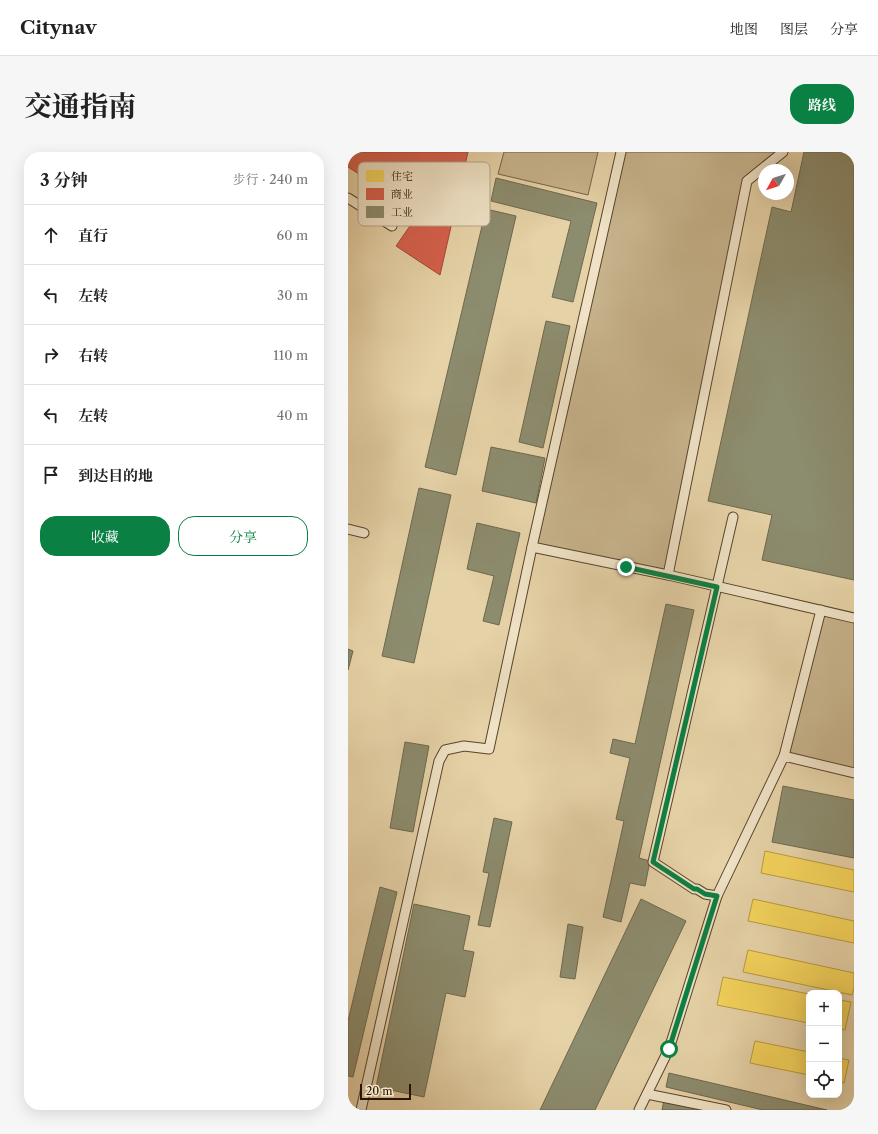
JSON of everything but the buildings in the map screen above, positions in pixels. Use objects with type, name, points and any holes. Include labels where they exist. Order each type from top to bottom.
[{"type":"lane","points":[[360,1110],[439,761],[445,750],[464,746],[489,749],[532,547],[621,152]]},
{"type":"lane","points":[[668,575],[747,181],[783,152]]},
{"type":"lane","points":[[348,198],[358,204]]},
{"type":"lane","points":[[717,896],[705,894],[697,889],[694,889],[653,862],[733,517]]},
{"type":"lane","points":[[348,529],[364,533]]},
{"type":"lane","points":[[532,547],[668,575],[854,618]]},
{"type":"lane","points":[[639,1110],[669,1049],[717,896],[784,756],[821,610]]},
{"type":"lane","points":[[784,756],[854,773]]},
{"type":"lane","points":[[647,1094],[726,1110]]},
{"type":"shaded area","points":[[504,152],[598,152],[588,195],[498,174]]},
{"type":"shaded area","points":[[621,152],[783,152],[768,164],[758,164],[758,172],[747,181],[668,575],[532,547]]},
{"type":"shaded area","points":[[821,610],[854,618],[854,773],[784,756]]},
{"type":"route","points":[[626,567],[668,575],[717,587],[653,862],[694,889],[697,889],[705,894],[717,896],[669,1049]]}]
